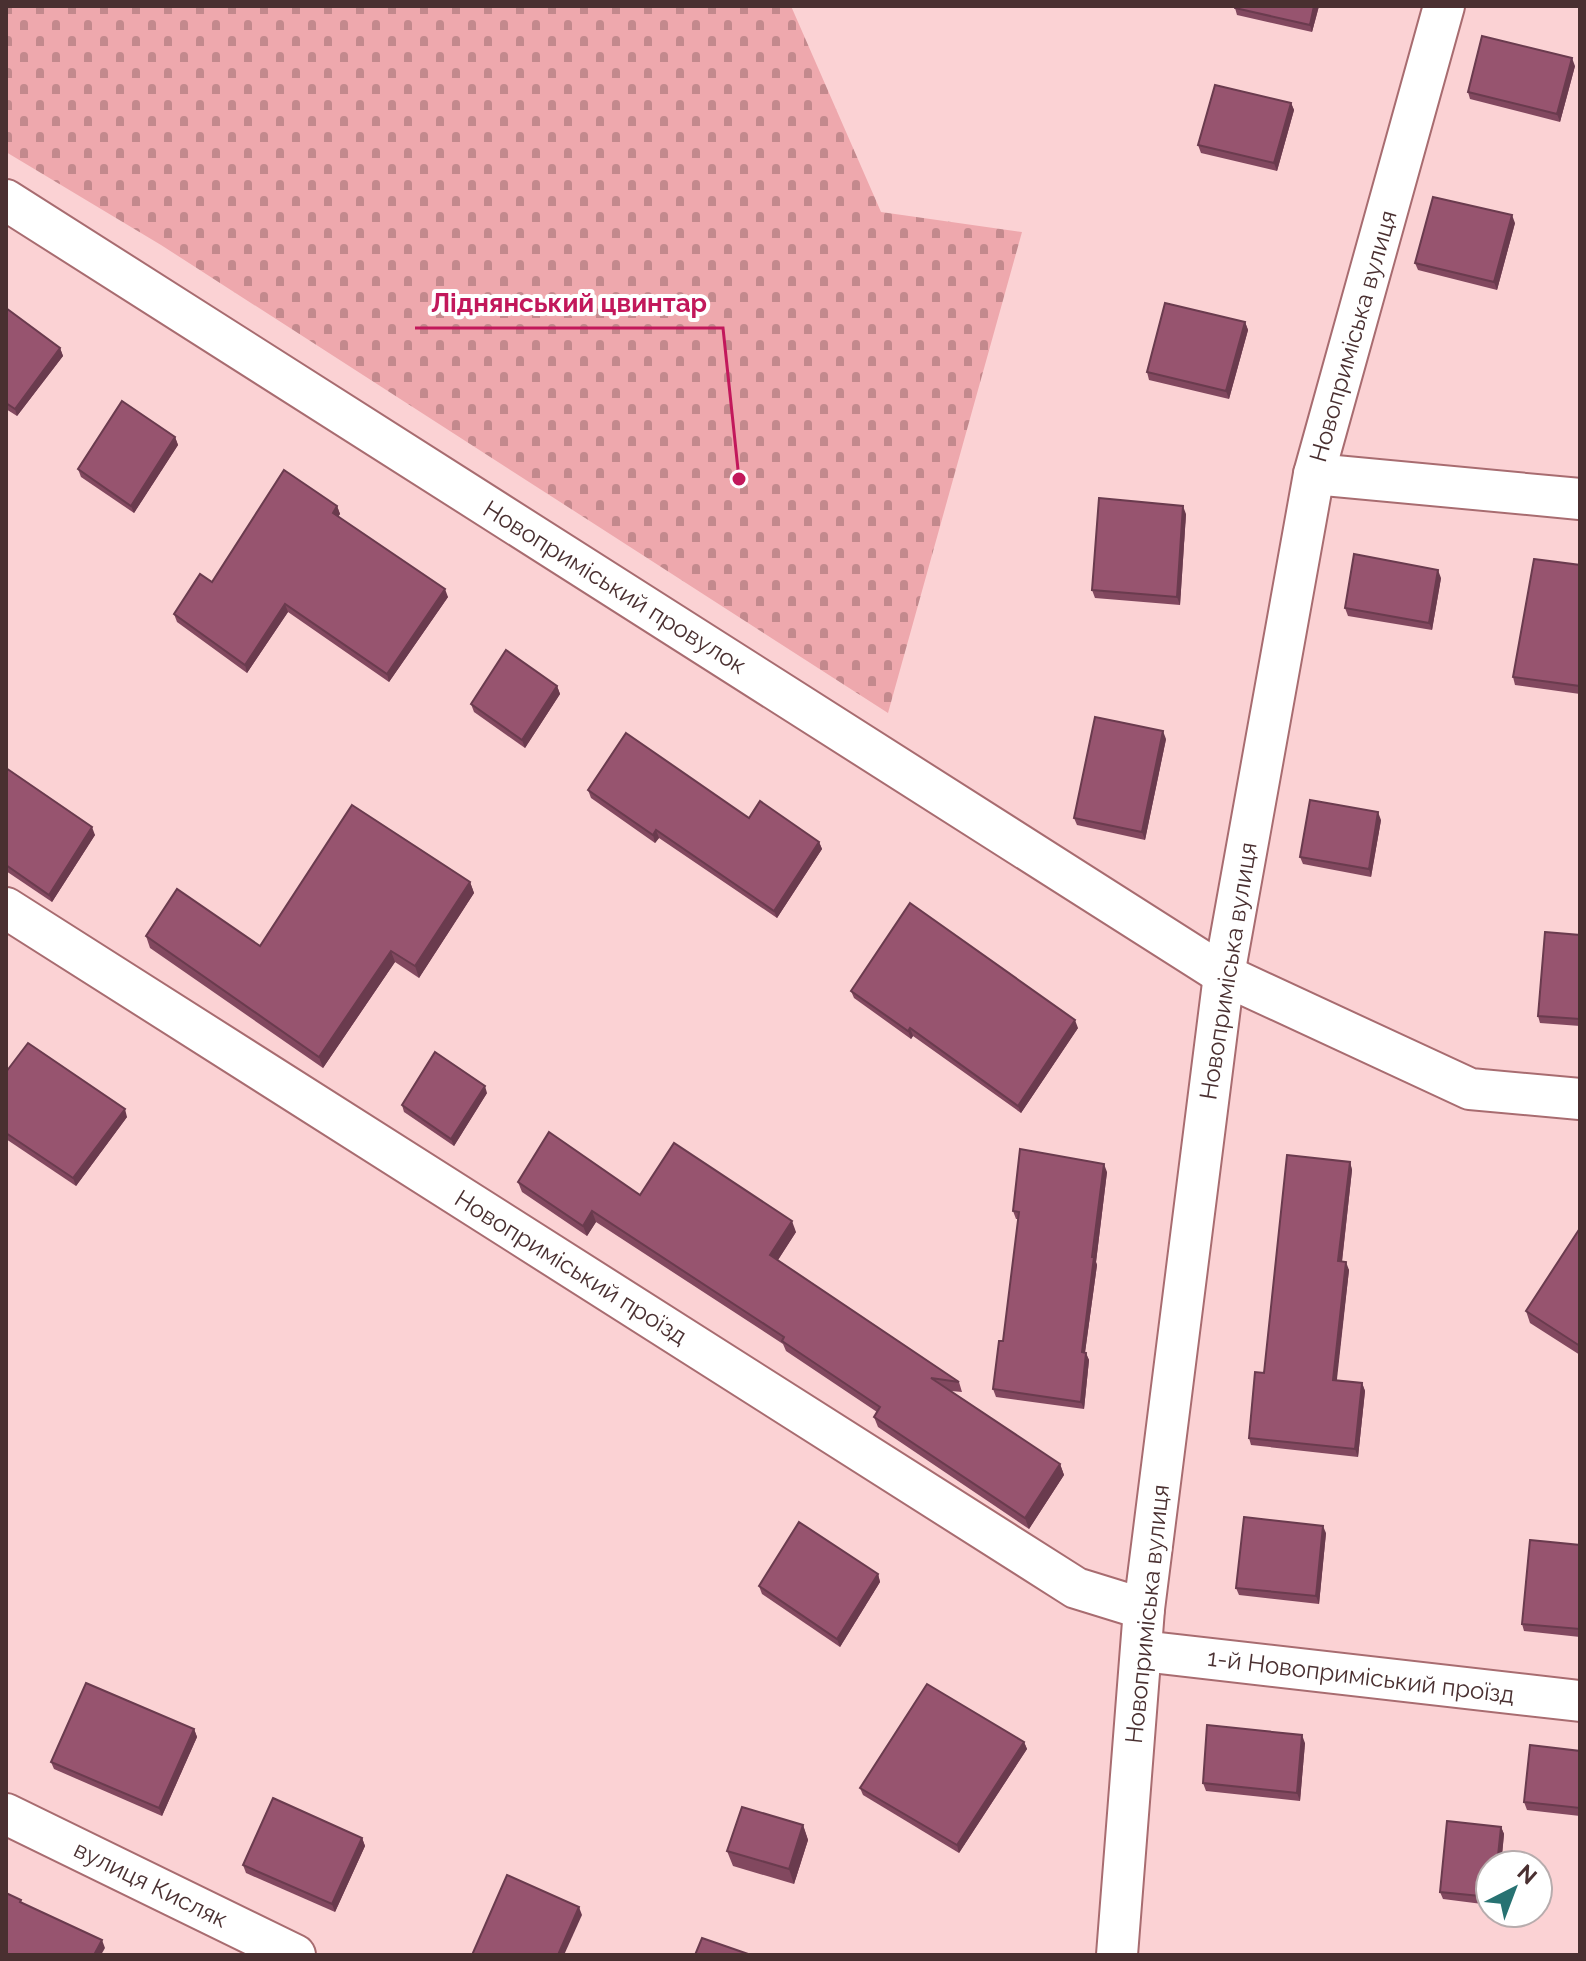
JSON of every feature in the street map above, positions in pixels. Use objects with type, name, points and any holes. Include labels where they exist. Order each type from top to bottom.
[{"type":"street","name":"Новоприміська вулиця","points":[[1117,1955],[1144,1609],[1224,975],[1314,474],[1444,6]]},
{"type":"street","name":"Новоприміський провулок","points":[[6,200],[1224,975]]},
{"type":"street","points":[[1314,474],[1580,499]]},
{"type":"street","name":"Новоприміський проїзд","points":[[6,908],[1076,1588],[1144,1609]]},
{"type":"street","points":[[1224,975],[1470,1089],[1580,1099]]},
{"type":"street","name":"1-й Новоприміський проїзд","points":[[1142,1651],[1580,1701]]},
{"type":"street","name":"вулиця Кисляк","points":[[6,1814],[295,1955]]},
{"type":"green space","points":[[6,6],[791,6],[881,212],[1022,232],[888,713],[161,245],[6,152]]},
{"type":"building","points":[[1235,6],[1314,6],[1310,25]]},
{"type":"building","points":[[1482,36],[1572,58],[1557,114],[1468,92]]},
{"type":"building","points":[[1215,85],[1291,103],[1274,163],[1198,145]]},
{"type":"building","points":[[1433,197],[1512,215],[1494,282],[1415,263]]},
{"type":"building","points":[[1165,303],[1245,322],[1226,391],[1147,372]]},
{"type":"building","points":[[6,308],[60,348],[15,409],[6,403]]},
{"type":"building","points":[[122,401],[175,437],[131,506],[78,469]]},
{"type":"building","points":[[284,470],[337,506],[333,513],[445,589],[387,674],[285,604],[245,665],[174,614],[200,574],[212,582]]},
{"type":"building","points":[[1099,498],[1183,506],[1177,597],[1092,590]]},
{"type":"building","points":[[1354,554],[1438,570],[1429,623],[1345,608]]},
{"type":"building","points":[[1534,559],[1580,565],[1580,686],[1513,677]]},
{"type":"building","points":[[506,650],[557,686],[522,740],[471,704]]},
{"type":"building","points":[[1095,717],[1163,731],[1142,832],[1074,818]]},
{"type":"building","points":[[626,733],[749,818],[760,801],[819,842],[774,911],[656,830],[653,835],[588,790]]},
{"type":"building","points":[[6,768],[92,827],[49,895],[6,865]]},
{"type":"building","points":[[1310,800],[1378,812],[1369,869],[1300,857]]},
{"type":"building","points":[[352,805],[470,882],[415,966],[391,951],[319,1057],[146,936],[177,889],[260,946]]},
{"type":"building","points":[[910,903],[1075,1020],[1018,1106],[910,1028],[908,1031],[851,991]]},
{"type":"building","points":[[1545,932],[1580,935],[1580,1019],[1538,1016]]},
{"type":"building","points":[[28,1043],[125,1109],[73,1178],[6,1133],[6,1072]]},
{"type":"building","points":[[435,1052],[485,1086],[451,1139],[402,1105]]},
{"type":"building","points":[[549,1132],[640,1195],[674,1143],[792,1221],[770,1255],[959,1382],[931,1378],[1060,1464],[1025,1518],[874,1417],[880,1407],[782,1341],[784,1337],[592,1211],[583,1226],[518,1182]]},
{"type":"building","points":[[1020,1149],[1104,1164],[1082,1352],[1086,1353],[1081,1402],[993,1389],[999,1341],[1003,1341],[1019,1212],[1013,1211]]},
{"type":"building","points":[[1287,1155],[1350,1162],[1338,1261],[1346,1262],[1333,1380],[1362,1383],[1355,1449],[1249,1438],[1255,1372],[1264,1373]]},
{"type":"building","points":[[1580,1228],[1580,1346],[1526,1311]]},
{"type":"building","points":[[1244,1517],[1323,1526],[1316,1596],[1236,1588]]},
{"type":"building","points":[[799,1522],[878,1574],[837,1639],[759,1586]]},
{"type":"building","points":[[1530,1540],[1580,1545],[1580,1629],[1522,1624]]},
{"type":"building","points":[[86,1683],[194,1729],[159,1808],[51,1762]]},
{"type":"building","points":[[927,1684],[1024,1742],[957,1845],[860,1788]]},
{"type":"building","points":[[1207,1725],[1302,1735],[1297,1793],[1203,1783]]},
{"type":"building","points":[[1530,1745],[1580,1751],[1580,1808],[1524,1802]]},
{"type":"building","points":[[273,1798],[362,1838],[332,1904],[243,1865]]},
{"type":"building","points":[[742,1807],[803,1825],[789,1869],[727,1851]]},
{"type":"building","points":[[1447,1821],[1501,1827],[1499,1849],[1474,1849],[1474,1895],[1440,1892]]},
{"type":"building","points":[[507,1875],[579,1907],[558,1955],[472,1955]]},
{"type":"building","points":[[6,1893],[102,1940],[94,1955],[6,1955]]},
{"type":"building","points":[[702,1938],[751,1955],[695,1955]]},
{"type":"place","name":"Ліднянський цвинтар","points":[[739,479]]}]
